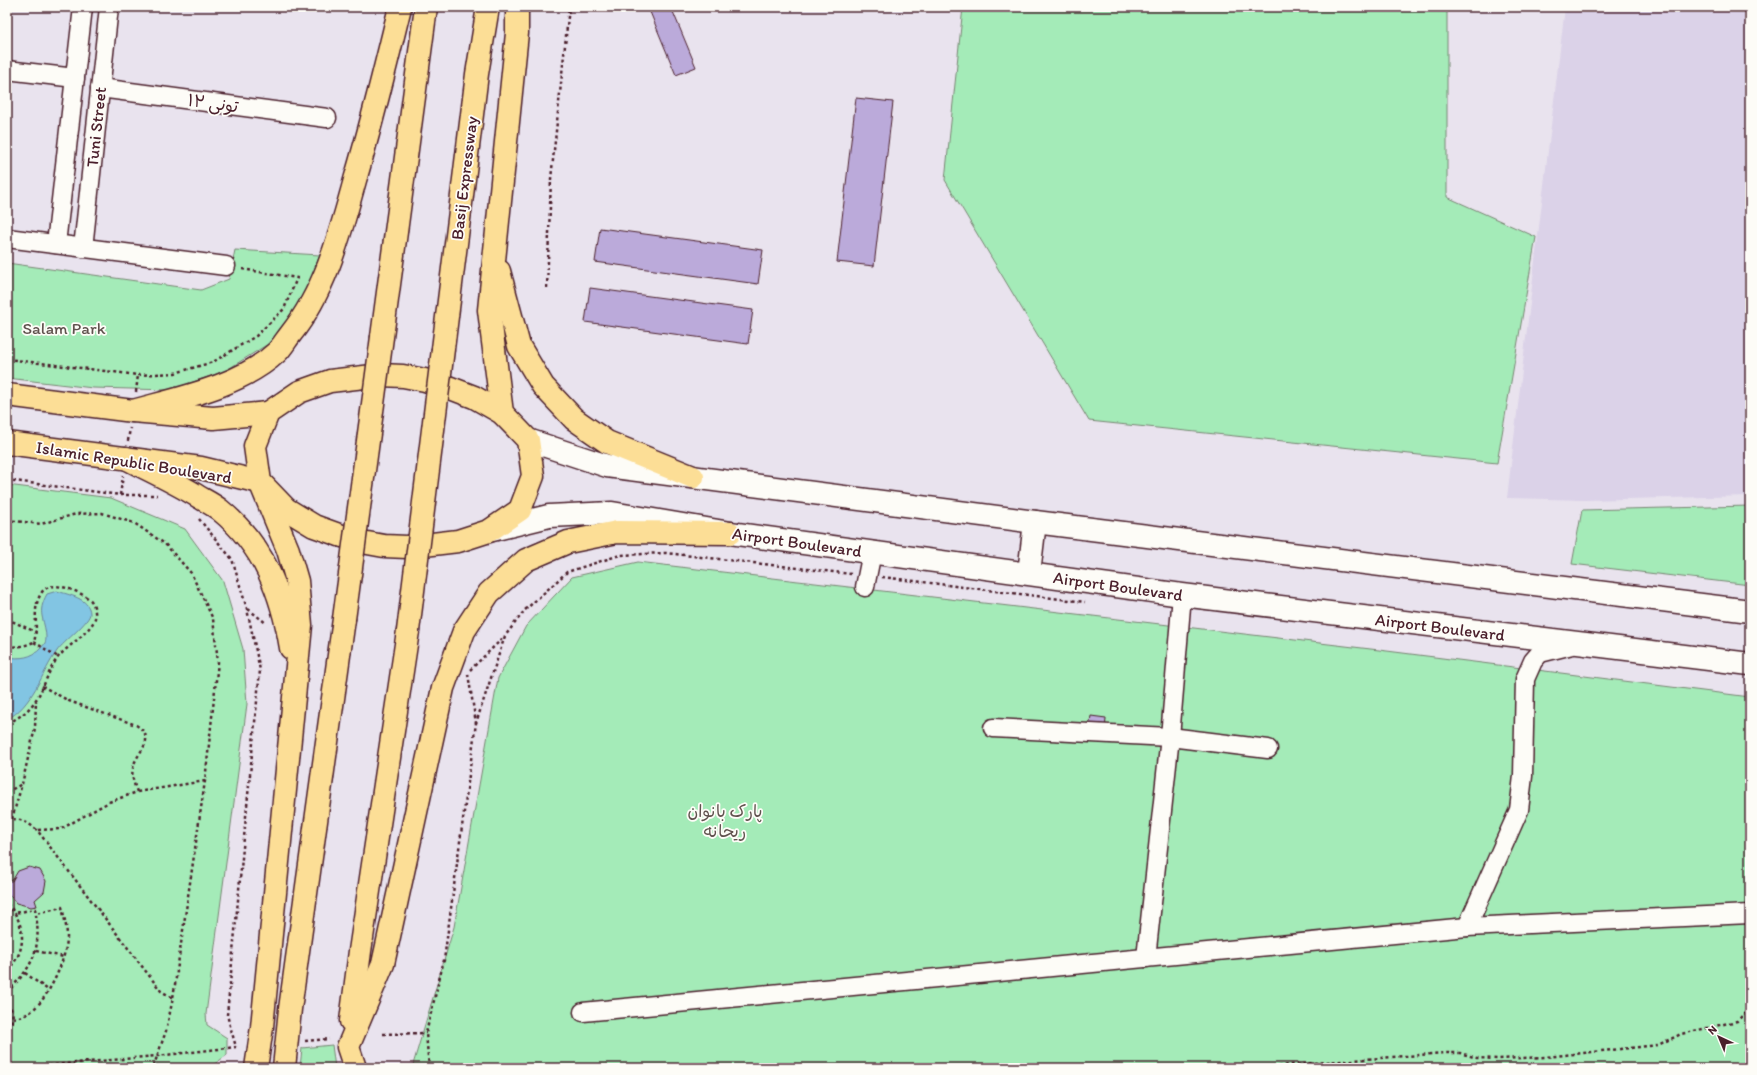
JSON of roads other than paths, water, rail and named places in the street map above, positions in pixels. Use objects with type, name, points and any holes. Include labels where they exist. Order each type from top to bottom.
[{"type":"main road","points":[[133,411],[206,390],[244,376],[277,352],[303,319],[322,285],[345,216],[370,128],[400,7]]},
{"type":"main road","points":[[284,1068],[290,1009],[426,7]]},
{"type":"main road","name":"Basij Expressway","points":[[342,1052],[360,951],[408,631],[478,74],[488,7]]},
{"type":"main road","points":[[502,413],[489,310],[516,33],[517,7]]},
{"type":"main road","points":[[494,253],[519,346],[543,386],[574,419],[607,442],[693,476]]},
{"type":"main road","points":[[7,395],[133,411],[213,418],[268,412],[299,392],[330,381],[381,375],[403,376],[425,380],[474,397],[502,413],[528,440],[607,466],[693,476],[1035,522],[1750,611]]},
{"type":"main road","points":[[256,1068],[262,1026],[301,625],[297,581],[288,550],[260,482],[255,446],[268,412]]},
{"type":"main road","points":[[260,482],[286,509],[314,526],[362,542],[384,546],[407,547],[458,541],[489,531],[520,510],[533,476],[528,440]]},
{"type":"main road","name":"Islamic Republic Boulevard","points":[[7,443],[201,468],[260,482]]},
{"type":"main road","points":[[126,458],[184,488],[219,509],[251,540],[276,588],[287,623],[295,678]]},
{"type":"main road","name":"Airport Boulevard","points":[[489,531],[549,516],[612,513],[730,533],[1182,595],[1575,644],[1750,664]]},
{"type":"main road","points":[[1029,573],[1035,522]]},
{"type":"main road","points":[[354,1068],[342,1052],[383,964],[443,688],[464,631],[489,592],[526,560],[568,542],[617,532],[730,533]]},
{"type":"main road","points":[[274,1068],[290,1009]]},
{"type":"street","name":"Tuni Street","points":[[56,244],[83,7]]},
{"type":"street","name":"Tuni Street","points":[[82,248],[109,7]]},
{"type":"street","points":[[7,70],[75,78]]},
{"type":"street","name":"تونی ۱۲","points":[[100,88],[327,118]]},
{"type":"street","points":[[7,238],[226,266]]},
{"type":"street","points":[[866,581],[872,552]]},
{"type":"street","points":[[1146,958],[1170,737],[1182,595]]},
{"type":"street","points":[[1467,927],[1518,810],[1523,776],[1525,678],[1533,661],[1540,654],[1575,644]]},
{"type":"street","points":[[993,728],[1170,737],[1268,749]]},
{"type":"street","points":[[583,1012],[1467,927],[1750,914]]},
{"type":"water","points":[[57,591],[78,598],[86,604],[89,608],[89,617],[57,651],[30,698],[16,713],[7,719],[7,657],[21,658],[30,656],[43,645],[46,637],[42,616],[42,606],[47,594]]},
{"type":"park label","name":"Salam Park","points":[[64,328]]},
{"type":"park label","name":"پارک بانوان ریحانه","points":[[725,821]]}]
